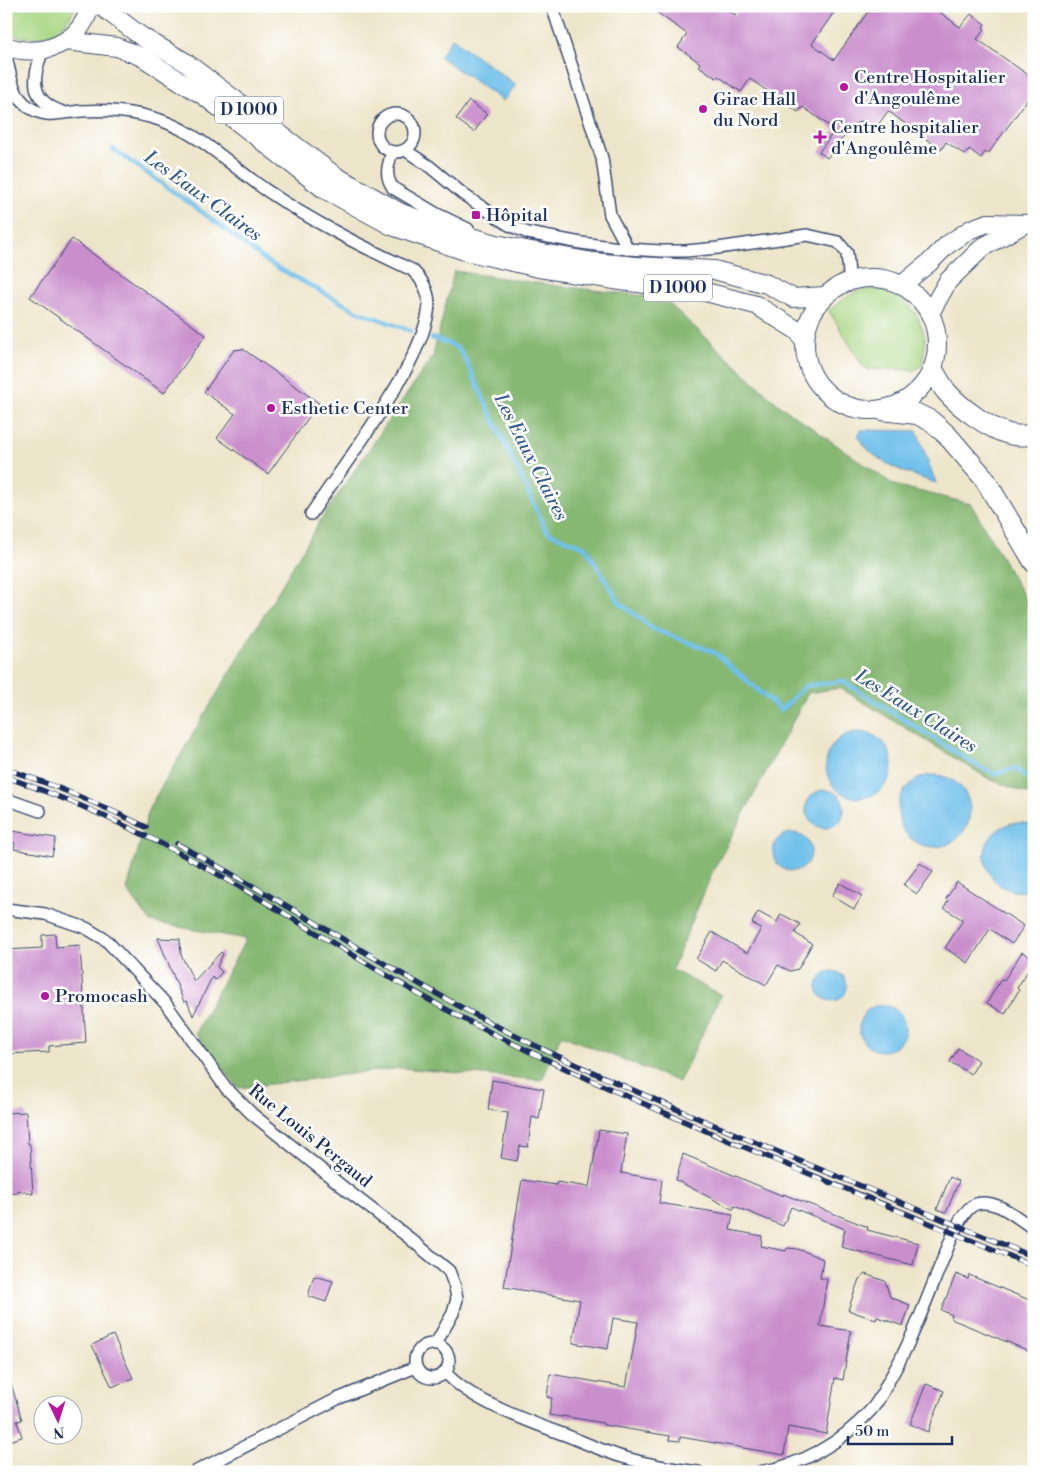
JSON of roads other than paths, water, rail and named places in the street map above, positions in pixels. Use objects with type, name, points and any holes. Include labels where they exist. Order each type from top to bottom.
[{"type":"highway","points":[[933,370],[954,400],[977,417],[997,429],[1014,435],[1034,435]]},
{"type":"highway","points":[[882,410],[917,414],[931,421],[947,435],[984,478],[1034,562]]},
{"type":"main road","points":[[6,46],[27,51],[43,50],[66,41],[84,20],[90,6]]},
{"type":"main road","name":"D 1000","points":[[101,6],[142,37],[185,62],[334,175],[401,213],[460,234],[496,244],[593,262],[714,270],[767,284],[794,298],[825,296]]},
{"type":"main road","name":"D 1000","points":[[66,41],[117,47],[142,57],[204,96],[324,189],[392,226],[465,251],[539,268],[621,281],[698,290],[756,306],[798,331],[804,340]]},
{"type":"main road","points":[[902,285],[930,262],[947,244],[971,230],[988,223],[1029,223]]},
{"type":"main road","points":[[930,313],[948,282],[983,247],[1029,223]]},
{"type":"main road","points":[[874,278],[902,285],[918,297],[930,313],[936,326],[938,341],[937,356],[933,370],[920,389],[903,403],[882,410],[853,408],[843,405],[826,394],[814,378],[806,360],[804,340],[814,309],[825,296],[847,282],[874,278]]},
{"type":"street","points":[[552,6],[602,158],[610,215],[625,243],[626,249]]},
{"type":"street","points":[[43,50],[35,75],[35,86],[47,104],[67,113]]},
{"type":"street","points":[[6,58],[19,96],[26,105],[34,110],[46,114],[82,111],[137,114],[179,127],[223,156],[264,189],[312,220],[412,270],[421,278],[427,290],[429,303],[428,318],[406,371],[374,423],[311,514]]},
{"type":"street","points":[[395,114],[407,116],[414,125],[415,138],[412,144],[405,150],[392,152],[380,144],[377,130],[383,118],[395,114]]},
{"type":"street","points":[[405,150],[508,226],[528,233],[626,249],[661,251],[718,248],[807,236],[838,242],[847,253],[847,282]]},
{"type":"street","points":[[392,152],[387,170],[388,181],[393,188],[437,214],[496,244]]},
{"type":"street","points":[[6,799],[40,811]]},
{"type":"street","name":"Rue Louis Pergaud","points":[[6,909],[45,914],[86,928],[106,940],[166,1004],[226,1088],[252,1114],[449,1270],[457,1299],[453,1313],[435,1345]]},
{"type":"street","points":[[760,1472],[776,1469],[813,1455],[842,1439],[871,1410],[900,1362],[954,1233],[965,1212],[976,1204],[989,1204],[1003,1208],[1034,1229]]},
{"type":"street","points":[[435,1345],[445,1350],[448,1356],[448,1366],[440,1376],[429,1378],[421,1374],[415,1362],[418,1352],[426,1346],[435,1345]]},
{"type":"street","points":[[195,1472],[337,1399],[416,1367]]},
{"type":"street","points":[[445,1372],[453,1381],[478,1398],[530,1421],[626,1458],[698,1472]]},
{"type":"water","points":[[452,38],[516,85],[503,101],[440,57]]},
{"type":"water","points":[[861,430],[917,431],[936,483],[893,467],[874,455],[858,437]]},
{"type":"water","points":[[859,732],[872,735],[882,742],[889,752],[892,765],[889,778],[882,788],[872,795],[859,798],[846,795],[836,788],[829,778],[826,765],[829,752],[836,742],[846,735]]},
{"type":"water","points":[[934,775],[954,781],[964,791],[970,811],[964,831],[954,841],[934,847],[914,841],[904,831],[898,811],[904,791],[914,781]]},
{"type":"water","points":[[825,790],[839,795],[844,809],[839,823],[825,828],[811,823],[806,809],[811,795]]},
{"type":"water","points":[[1012,823],[1024,823],[1034,826],[1034,888],[1020,891],[1007,889],[997,883],[989,873],[985,861],[985,849],[990,838],[1001,828]]},
{"type":"water","points":[[792,833],[799,834],[805,839],[810,845],[810,859],[805,865],[799,870],[792,871],[785,870],[779,865],[774,859],[773,852],[774,845],[779,839],[785,834]]},
{"type":"water","points":[[832,971],[838,972],[846,980],[846,992],[838,1000],[832,1001],[826,1000],[818,992],[817,986],[818,980],[826,972]]},
{"type":"water","points":[[882,1005],[895,1009],[901,1015],[905,1028],[901,1041],[895,1047],[882,1051],[869,1047],[863,1041],[859,1028],[863,1015],[869,1009]]},
{"type":"waterway","name":"Les Eaux Claires","points":[[113,149],[198,209],[269,263],[357,311],[411,331]]},
{"type":"waterway","name":"Les Eaux Claires","points":[[432,338],[458,348],[465,359],[547,532],[585,547],[620,603],[653,629],[714,652],[781,710],[805,686],[843,681],[976,765],[995,774],[1015,768],[1034,781]]},
{"type":"railway","points":[[6,769],[78,796],[146,827]]},
{"type":"railway","points":[[6,777],[86,808],[164,845],[246,890],[434,1003],[532,1053],[732,1142],[1034,1266]]},
{"type":"railway","points":[[177,844],[267,894],[400,973],[536,1046],[730,1132],[1034,1257]]},
{"type":"place","name":"Centre Hospitalier d'Angoulême","points":[[844,87]]},
{"type":"place","name":"Girac Hall du Nord","points":[[703,109]]},
{"type":"place","name":"Centre hospitalier d'Angoulême","points":[[820,137]]},
{"type":"place","name":"Hôpital","points":[[476,215]]},
{"type":"place","name":"Esthetic Center","points":[[271,408]]},
{"type":"place","name":"Promocash","points":[[45,996]]}]
